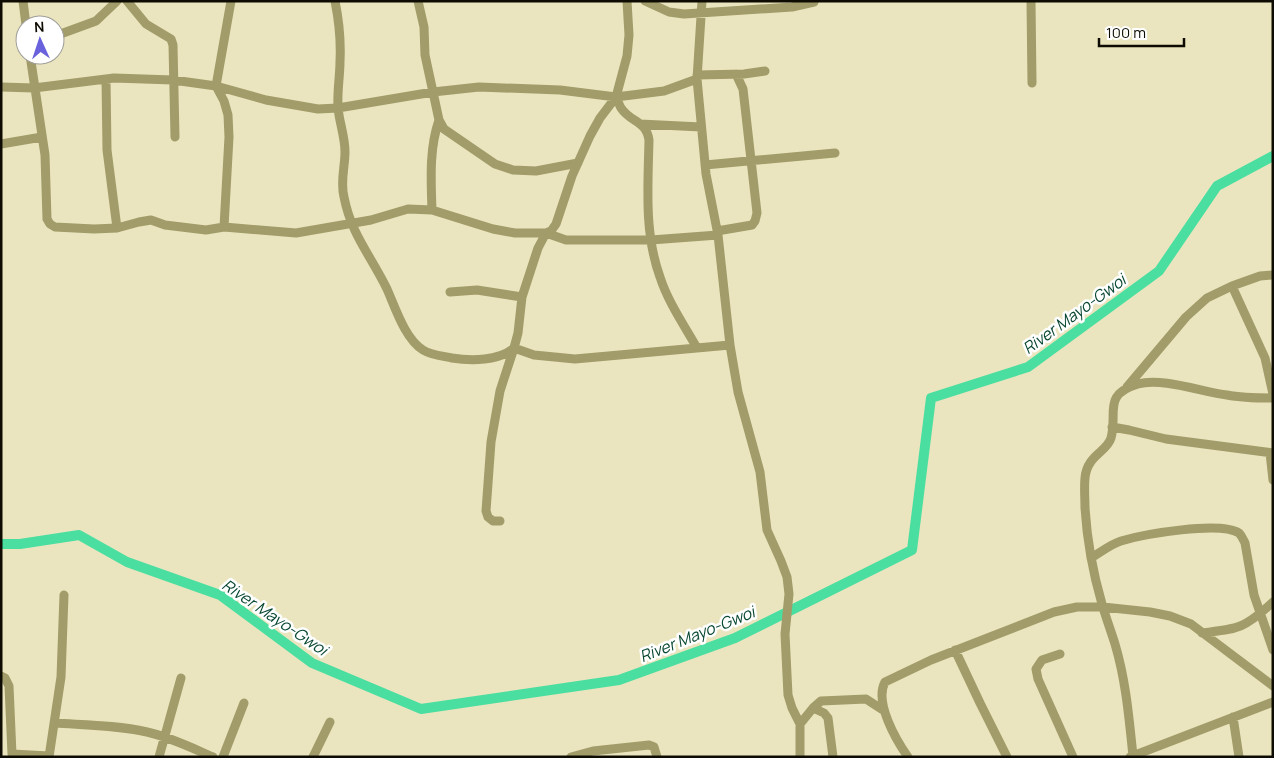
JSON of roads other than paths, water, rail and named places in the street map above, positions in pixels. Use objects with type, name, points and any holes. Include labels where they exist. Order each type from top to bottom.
[{"type":"street","points":[[23,1],[25,15]]},
{"type":"street","points":[[65,32],[96,21],[117,1]]},
{"type":"street","points":[[127,1],[146,24],[172,39],[174,45],[175,137]]},
{"type":"street","points":[[224,227],[228,164],[228,115],[224,101],[216,86],[231,1]]},
{"type":"street","points":[[335,1],[340,32],[338,108],[345,149],[345,163],[342,176],[343,195],[351,223],[360,242],[386,287],[403,325],[412,339],[423,350],[437,355],[457,358],[488,359],[510,352],[514,348]]},
{"type":"street","points":[[418,1],[424,27],[425,56],[432,92],[439,120],[444,129],[496,164],[513,170],[536,171],[578,163]]},
{"type":"street","points":[[500,521],[492,521],[488,517],[486,503],[491,442],[500,391],[518,333],[522,298],[538,248],[546,233],[551,231],[556,224],[578,163],[600,118],[616,97],[627,56],[629,35],[627,1]]},
{"type":"street","points":[[645,1],[669,12],[700,14],[792,6],[814,2]]},
{"type":"street","points":[[702,1],[697,77],[705,165],[717,233],[730,345],[742,411],[760,472],[767,530],[787,577],[789,594],[785,634],[788,695],[800,724],[800,757]]},
{"type":"street","points":[[1031,1],[1032,83]]},
{"type":"street","points":[[31,65],[46,169],[47,219],[55,227],[94,230],[117,228],[151,220],[165,225],[206,230],[224,227],[296,233],[370,220],[408,209],[432,210],[494,229],[515,233],[546,233],[566,240],[651,240],[717,233],[752,224],[757,213],[743,89],[736,74]]},
{"type":"street","points":[[1,87],[34,88],[106,79],[173,80],[216,86],[266,100],[318,109],[338,108],[432,92],[479,87],[560,90],[616,97],[664,91],[697,77],[765,71]]},
{"type":"street","points":[[106,79],[107,150],[117,228]]},
{"type":"street","points":[[616,97],[620,108],[648,132],[648,218],[653,255],[665,290],[697,348]]},
{"type":"street","points":[[432,210],[433,140],[439,120]]},
{"type":"street","points":[[640,124],[701,127]]},
{"type":"street","points":[[1,144],[42,138]]},
{"type":"street","points":[[705,165],[835,153]]},
{"type":"street","points":[[1273,275],[1260,276],[1207,298],[1186,317],[1115,399],[1112,408],[1112,437],[1089,464],[1085,476],[1086,534],[1127,697],[1132,756],[1158,752],[1233,717],[1273,702]]},
{"type":"street","points":[[1232,286],[1265,358],[1273,394]]},
{"type":"street","points":[[450,292],[477,290],[522,298]]},
{"type":"street","points":[[514,348],[534,355],[574,359],[730,345]]},
{"type":"street","points":[[1123,390],[1137,384],[1152,381],[1237,397],[1273,398]]},
{"type":"street","points":[[1112,427],[1166,439],[1271,453],[1273,480]]},
{"type":"street","points":[[1092,558],[1120,541],[1207,528],[1237,532],[1245,543],[1254,595],[1273,650]]},
{"type":"street","points":[[1,676],[5,678],[9,686],[12,754],[49,757],[61,677],[64,595]]},
{"type":"street","points":[[1202,633],[1233,630],[1244,626],[1273,602]]},
{"type":"street","points":[[908,757],[883,710],[881,696],[885,682],[955,650],[1054,612],[1077,607],[1103,606],[1150,612],[1170,616],[1191,624],[1273,686]]},
{"type":"street","points":[[955,650],[1007,757]]},
{"type":"street","points":[[1060,654],[1042,660],[1036,669],[1038,679],[1073,757]]},
{"type":"street","points":[[159,757],[181,678]]},
{"type":"street","points":[[800,724],[812,708],[821,701],[866,699],[883,710]]},
{"type":"street","points":[[223,757],[244,704]]},
{"type":"street","points":[[812,708],[824,713],[828,718],[834,757]]},
{"type":"street","points":[[1233,717],[1239,757]]},
{"type":"street","points":[[313,757],[330,722]]},
{"type":"street","points":[[54,723],[124,728],[165,736],[213,757]]},
{"type":"street","points":[[571,757],[610,753],[649,745],[654,747],[657,757]]},
{"type":"waterway","name":"River Mayo-Gwoi","points":[[1,544],[20,544],[79,535],[127,562],[220,595],[312,663],[421,709],[619,680],[735,638],[912,550],[931,398],[1028,367],[1159,271],[1217,186],[1273,156]]}]
